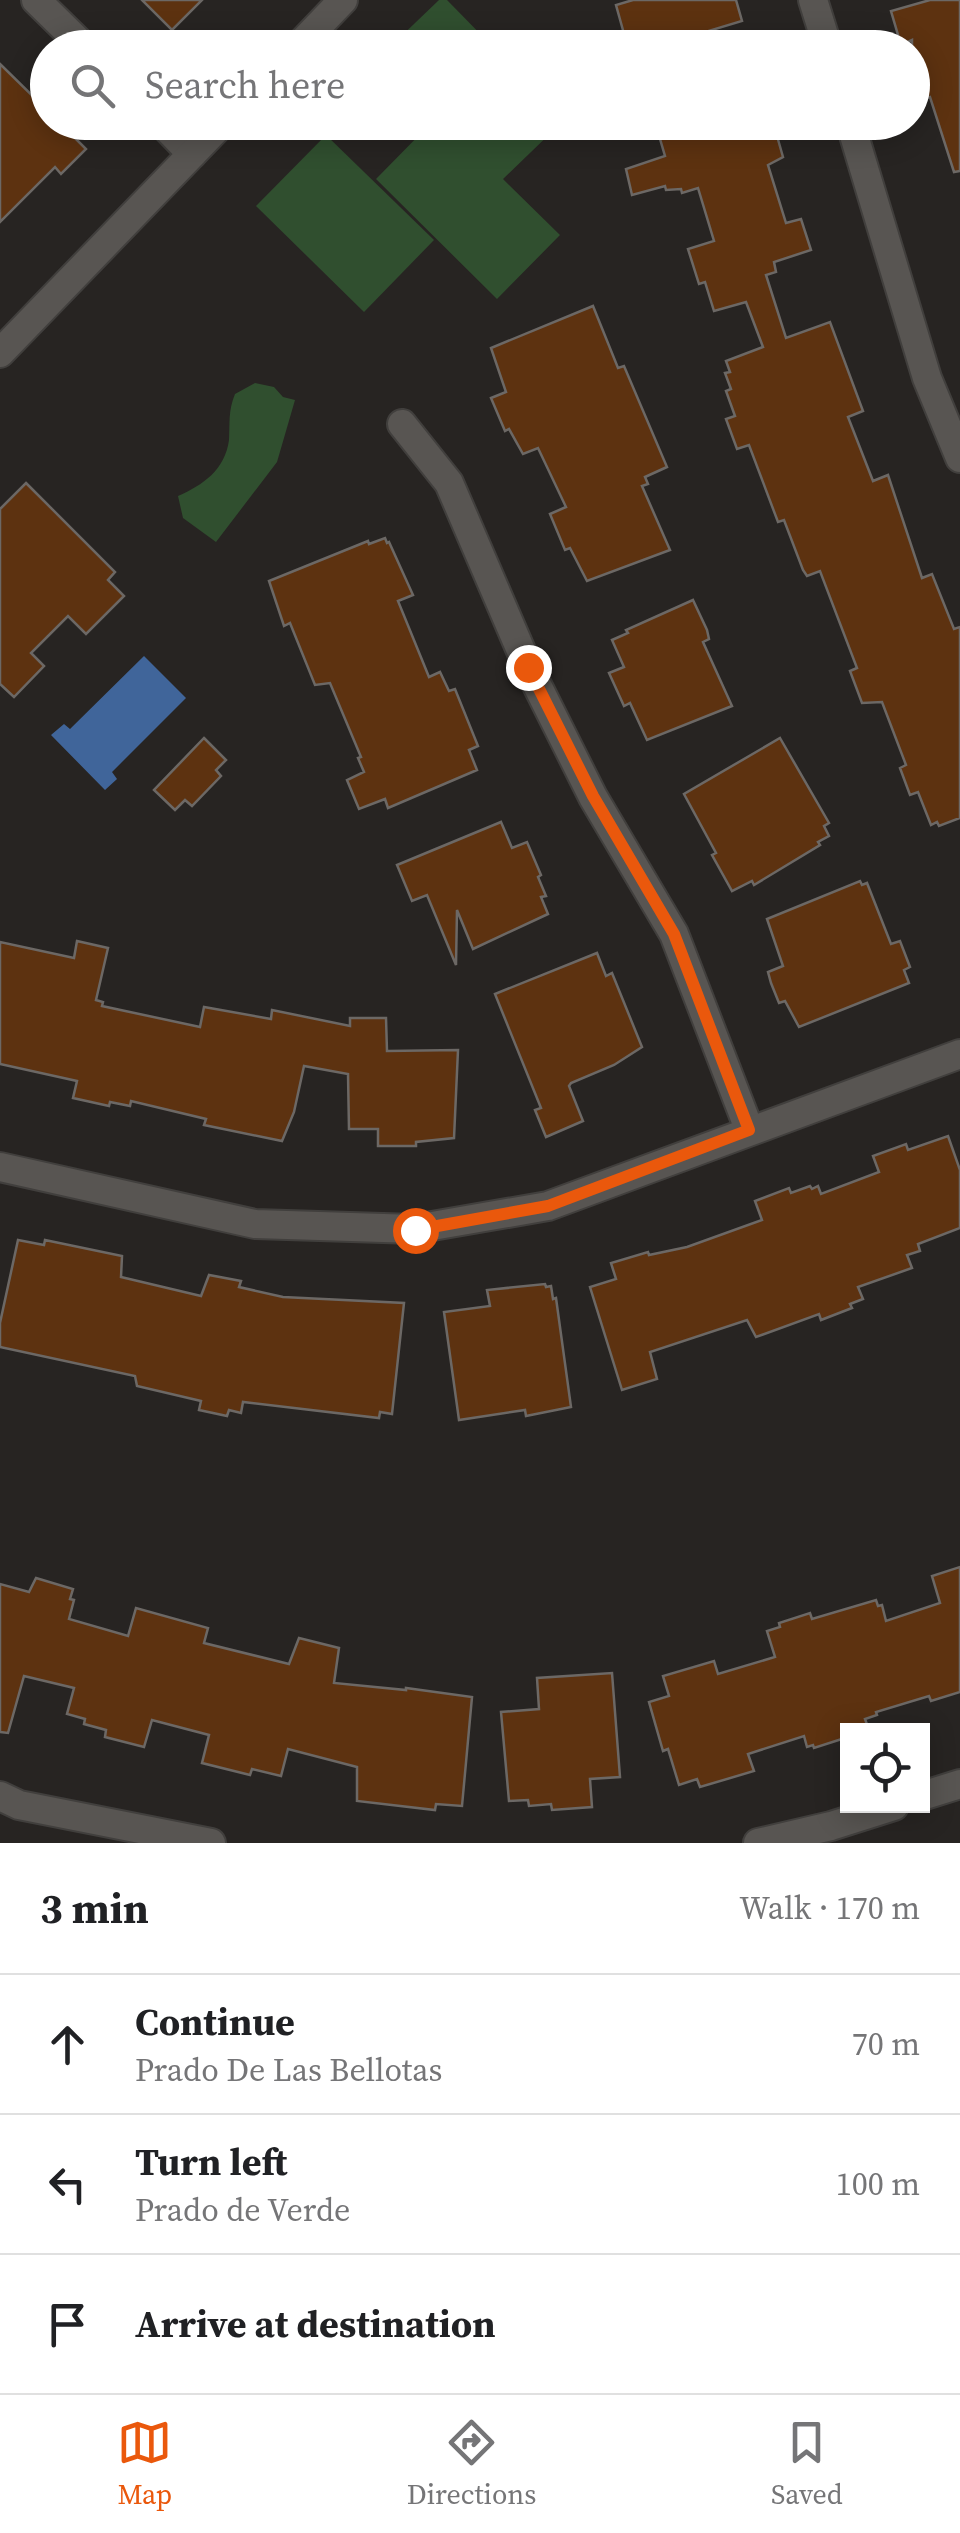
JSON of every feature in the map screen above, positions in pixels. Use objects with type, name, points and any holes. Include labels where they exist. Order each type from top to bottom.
[{"type":"street","points":[[36,0],[66,30]]},
{"type":"street","points":[[315,30],[344,0]]},
{"type":"street","points":[[813,0],[822,30]]},
{"type":"street","points":[[178,140],[192,154]]},
{"type":"street","points":[[0,352],[206,140]]},
{"type":"street","points":[[855,140],[927,378],[960,458]]},
{"type":"street","points":[[402,424],[448,483],[528,667],[577,764],[674,934],[749,1130]]},
{"type":"street","points":[[0,1167],[255,1224],[415,1230],[548,1206],[960,1054]]},
{"type":"street","points":[[930,1793],[960,1784]]},
{"type":"street","points":[[0,1796],[18,1805],[211,1843]]},
{"type":"street","points":[[758,1843],[872,1813]]},
{"type":"green space","points":[[439,0],[447,0],[476,30],[408,30]]},
{"type":"green space","points":[[321,140],[331,140],[434,240],[364,312],[256,206]]},
{"type":"green space","points":[[414,140],[543,140],[503,179],[560,235],[497,299],[376,179]]},
{"type":"green space","points":[[255,383],[274,387],[283,397],[295,400],[277,462],[216,542],[183,518],[178,496],[218,468],[227,451],[235,394]]},
{"type":"water","points":[[144,656],[186,698],[112,772],[117,779],[105,790],[51,735],[64,724],[70,729]]},
{"type":"building","points":[[142,0],[202,0],[172,30]]},
{"type":"building","points":[[633,0],[736,0],[742,21],[712,30],[623,30],[616,5]]},
{"type":"building","points":[[930,0],[960,0],[960,171],[954,172],[930,97],[930,30],[897,30],[891,11]]},
{"type":"building","points":[[0,64],[30,93],[30,140],[77,140],[86,149],[61,174],[55,167],[0,222]]},
{"type":"building","points":[[660,140],[778,140],[783,157],[768,165],[786,223],[801,219],[811,250],[774,262],[776,272],[766,275],[786,338],[830,322],[863,411],[848,417],[873,481],[888,475],[922,578],[932,574],[954,629],[960,627],[960,818],[931,825],[918,792],[910,795],[900,768],[906,765],[882,702],[862,703],[850,671],[857,668],[820,571],[807,576],[784,520],[778,522],[749,445],[737,449],[726,419],[735,416],[726,391],[731,389],[725,373],[730,372],[726,361],[763,347],[746,302],[714,311],[705,282],[699,284],[688,249],[714,241],[698,188],[682,193],[681,189],[666,190],[665,186],[632,195],[626,169],[665,156]]},
{"type":"building","points":[[593,306],[618,368],[624,366],[667,467],[645,477],[648,484],[642,486],[670,550],[587,581],[570,548],[565,550],[550,514],[566,507],[538,448],[523,454],[509,429],[505,431],[491,398],[506,392],[491,348]]},
{"type":"building","points":[[26,483],[115,572],[108,580],[124,596],[86,634],[68,616],[31,653],[44,666],[14,697],[0,684],[0,509]]},
{"type":"building","points":[[385,538],[413,595],[398,601],[429,677],[440,672],[449,691],[455,689],[478,746],[469,750],[477,770],[388,808],[385,799],[359,809],[347,780],[364,772],[358,758],[361,757],[330,683],[315,685],[290,623],[284,626],[269,581],[368,541],[369,544]]},
{"type":"building","points":[[693,600],[707,630],[709,639],[703,642],[732,706],[647,740],[630,703],[624,706],[609,673],[624,667],[612,640]]},
{"type":"building","points":[[204,738],[226,760],[216,770],[221,776],[192,806],[185,800],[175,810],[154,790]]},
{"type":"building","points":[[780,738],[829,823],[824,826],[829,836],[754,885],[752,881],[732,891],[684,794]]},
{"type":"building","points":[[501,822],[512,848],[527,842],[541,875],[538,877],[546,896],[541,897],[548,914],[473,949],[457,910],[456,965],[427,895],[412,901],[397,865]]},
{"type":"building","points":[[860,881],[862,885],[867,883],[891,944],[900,941],[910,967],[904,970],[909,983],[799,1027],[785,1001],[779,1003],[771,983],[768,972],[783,966],[767,919]]},
{"type":"building","points":[[77,941],[108,948],[96,1000],[103,1002],[102,1006],[200,1027],[204,1007],[271,1019],[272,1010],[350,1026],[350,1018],[386,1018],[387,1051],[458,1050],[454,1138],[416,1142],[416,1146],[378,1146],[378,1129],[349,1129],[348,1074],[304,1066],[294,1112],[282,1141],[204,1125],[206,1119],[131,1101],[130,1106],[110,1102],[109,1106],[73,1098],[77,1081],[0,1064],[0,942],[74,958]]},
{"type":"building","points":[[597,953],[606,976],[612,973],[642,1047],[614,1065],[571,1083],[583,1121],[546,1137],[535,1110],[541,1108],[495,994]]},
{"type":"building","points":[[948,1136],[960,1170],[960,1228],[918,1244],[920,1251],[907,1255],[912,1268],[858,1287],[863,1299],[850,1304],[852,1308],[821,1320],[819,1314],[756,1337],[747,1320],[650,1352],[657,1379],[622,1390],[590,1287],[616,1279],[611,1263],[648,1252],[649,1255],[687,1247],[762,1220],[755,1201],[789,1188],[791,1193],[818,1186],[821,1194],[879,1172],[873,1156],[906,1144],[908,1150]]},
{"type":"building","points":[[18,1240],[44,1245],[45,1240],[122,1256],[121,1277],[201,1296],[209,1275],[241,1281],[239,1287],[283,1297],[404,1303],[392,1414],[380,1412],[379,1418],[243,1402],[241,1413],[229,1410],[227,1416],[199,1410],[201,1401],[137,1386],[135,1376],[0,1347],[0,1323]]},
{"type":"building","points":[[551,1286],[553,1299],[556,1298],[571,1407],[526,1416],[525,1410],[459,1420],[444,1312],[490,1306],[487,1290]]},
{"type":"building","points":[[960,1567],[960,1692],[931,1701],[929,1696],[876,1712],[877,1715],[865,1719],[866,1723],[840,1723],[840,1740],[814,1748],[807,1747],[804,1736],[748,1754],[754,1771],[700,1787],[697,1779],[679,1785],[668,1749],[663,1751],[649,1702],[669,1696],[663,1676],[714,1661],[718,1674],[775,1657],[767,1631],[810,1613],[812,1619],[876,1600],[878,1606],[882,1605],[886,1621],[940,1603],[932,1576]]},
{"type":"building","points":[[36,1578],[73,1589],[69,1619],[128,1636],[136,1608],[208,1628],[204,1643],[289,1664],[299,1638],[339,1648],[334,1683],[472,1697],[462,1806],[436,1804],[435,1810],[357,1801],[357,1767],[288,1749],[281,1776],[252,1769],[250,1775],[202,1763],[209,1735],[152,1720],[144,1747],[105,1737],[106,1730],[67,1714],[74,1688],[24,1676],[8,1733],[0,1732],[0,1584],[29,1592]]},
{"type":"building","points":[[612,1673],[620,1777],[590,1779],[592,1807],[552,1810],[551,1804],[529,1806],[528,1800],[509,1801],[501,1712],[539,1709],[537,1678]]},
{"type":"route","points":[[415,1230],[548,1206],[749,1130],[674,934],[593,796],[528,667]]}]
